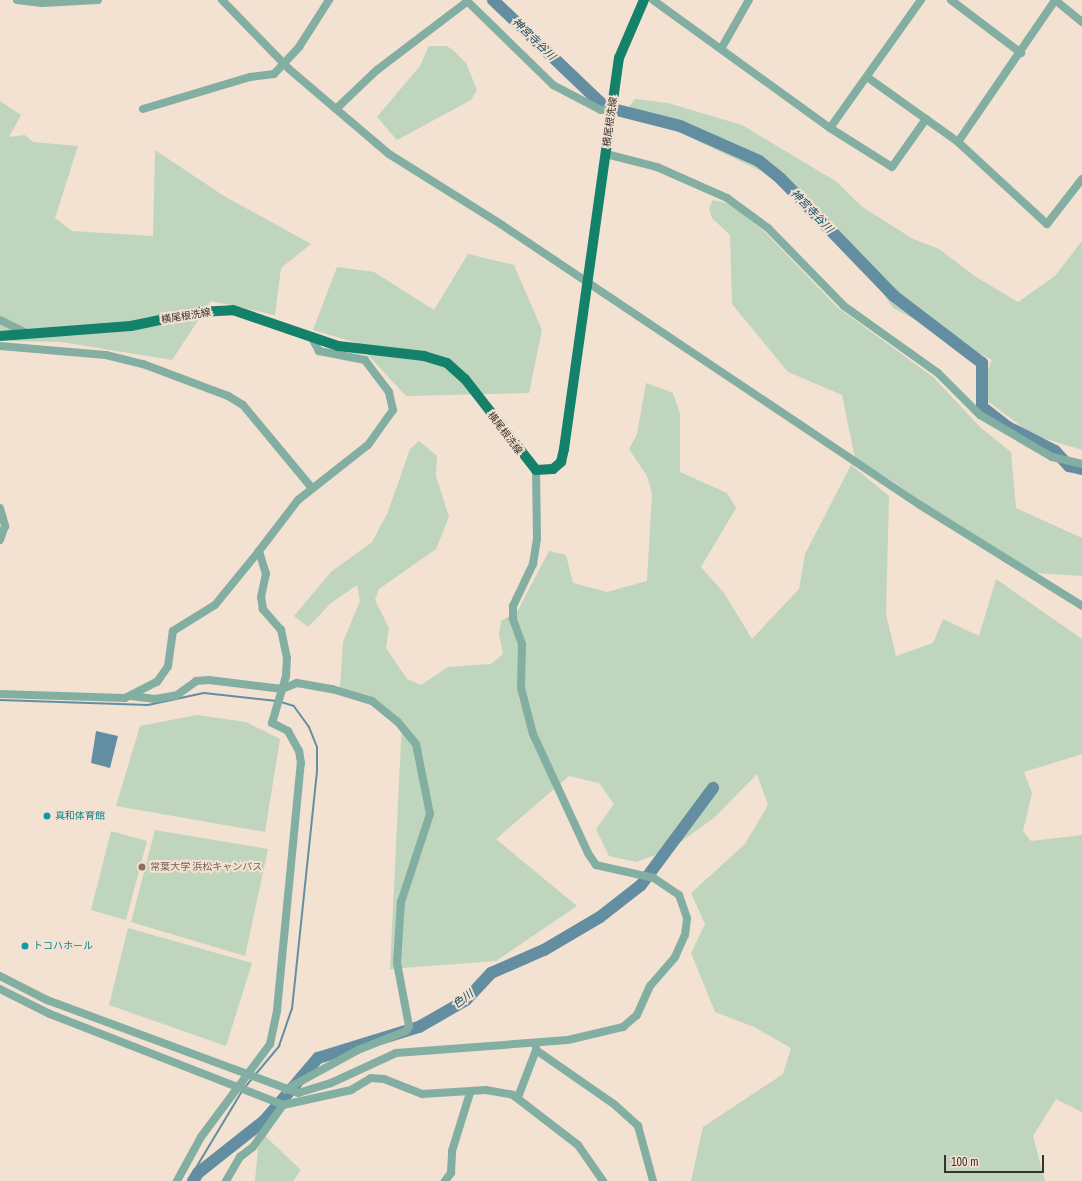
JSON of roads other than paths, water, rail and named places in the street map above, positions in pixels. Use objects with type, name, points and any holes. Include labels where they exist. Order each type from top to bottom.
[{"type":"main road","name":"横尾根洗線","points":[[0,336],[25,332],[131,326],[198,312],[234,310],[312,338],[356,350],[424,356],[447,363],[465,380],[536,470],[553,469],[561,462],[564,449],[586,283],[624,40],[644,0]]},
{"type":"street","points":[[17,0],[42,3],[98,0]]},
{"type":"street","points":[[222,0],[285,64],[389,154],[920,505],[1082,606]]},
{"type":"street","points":[[143,109],[250,77],[274,74],[285,64],[329,0]]},
{"type":"street","points":[[653,0],[830,128],[892,167],[926,119]]},
{"type":"street","points":[[721,49],[749,0]]},
{"type":"street","points":[[830,128],[921,0]]},
{"type":"street","points":[[951,0],[1021,53]]},
{"type":"street","points":[[336,109],[377,70],[467,1],[553,85],[602,110],[613,108]]},
{"type":"street","points":[[958,142],[1021,53],[1055,1],[1082,22]]},
{"type":"street","points":[[866,77],[958,142],[1047,224],[1082,179]]},
{"type":"street","points":[[606,154],[657,167],[727,198],[768,228],[844,306],[938,373],[980,415],[1052,457],[1082,464]]},
{"type":"street","points":[[0,320],[25,332]]},
{"type":"street","points":[[131,696],[164,674],[173,631],[215,605],[259,552],[298,500],[368,444],[393,410],[394,401],[365,360],[319,351],[312,338]]},
{"type":"street","points":[[0,346],[106,355],[143,364],[228,396],[243,404],[312,488]]},
{"type":"street","points":[[0,976],[47,1000],[285,1090],[313,1089],[396,1053],[536,1047],[600,1034],[623,1027],[637,1015],[650,986],[675,957],[685,935],[687,918],[679,896],[654,878],[596,865],[588,854],[533,734],[521,688],[522,644],[513,619],[514,606],[533,564],[537,539],[536,470]]},
{"type":"street","points":[[0,508],[5,526],[0,540]]},
{"type":"street","points":[[177,1181],[200,1137],[270,1044],[274,1029],[301,763],[294,740],[281,725],[272,723],[286,676],[286,643],[281,630],[263,609],[262,597],[266,574],[259,552]]},
{"type":"street","points":[[0,694],[131,696],[155,699],[176,695],[196,681],[209,680],[282,689],[297,683],[332,689],[365,698],[385,711],[416,744],[430,814],[401,902],[397,963],[408,1014],[408,1029],[358,1050],[285,1090]]},
{"type":"street","points":[[0,989],[50,1014],[283,1105],[351,1090],[371,1078],[384,1079],[422,1094],[501,1091],[518,1097],[578,1145],[603,1181]]},
{"type":"street","points":[[518,1097],[536,1047]]},
{"type":"street","points":[[536,1047],[615,1104],[638,1126],[653,1181]]},
{"type":"street","points":[[445,1181],[450,1173],[452,1151],[470,1093]]},
{"type":"street","points":[[226,1181],[240,1157],[253,1147],[283,1105]]},
{"type":"water","points":[[96,731],[118,736],[110,768],[91,763]]},
{"type":"waterway","name":"神宮寺谷川","points":[[493,0],[605,107],[680,126],[759,161],[781,179],[894,296],[982,363],[982,407],[1008,427],[1055,451],[1069,466],[1082,469]]},
{"type":"waterway","points":[[0,700],[148,705],[204,693],[277,701]]},
{"type":"waterway","points":[[255,1075],[279,1046],[292,1009],[317,770],[317,747],[309,727],[294,706],[281,702]]},
{"type":"waterway","name":"色川","points":[[193,1181],[198,1173],[265,1120],[318,1058],[419,1027],[466,1000],[491,973],[544,950],[600,917],[641,885],[713,788]]},
{"type":"waterway","points":[[245,1087],[252,1079]]},
{"type":"waterway","points":[[188,1181],[242,1091]]},
{"type":"place","name":"真和体育館","points":[[47,816]]},
{"type":"place","name":"常葉大学 浜松キャンパス","points":[[142,867]]},
{"type":"place","name":"トコハホール","points":[[25,946]]}]
